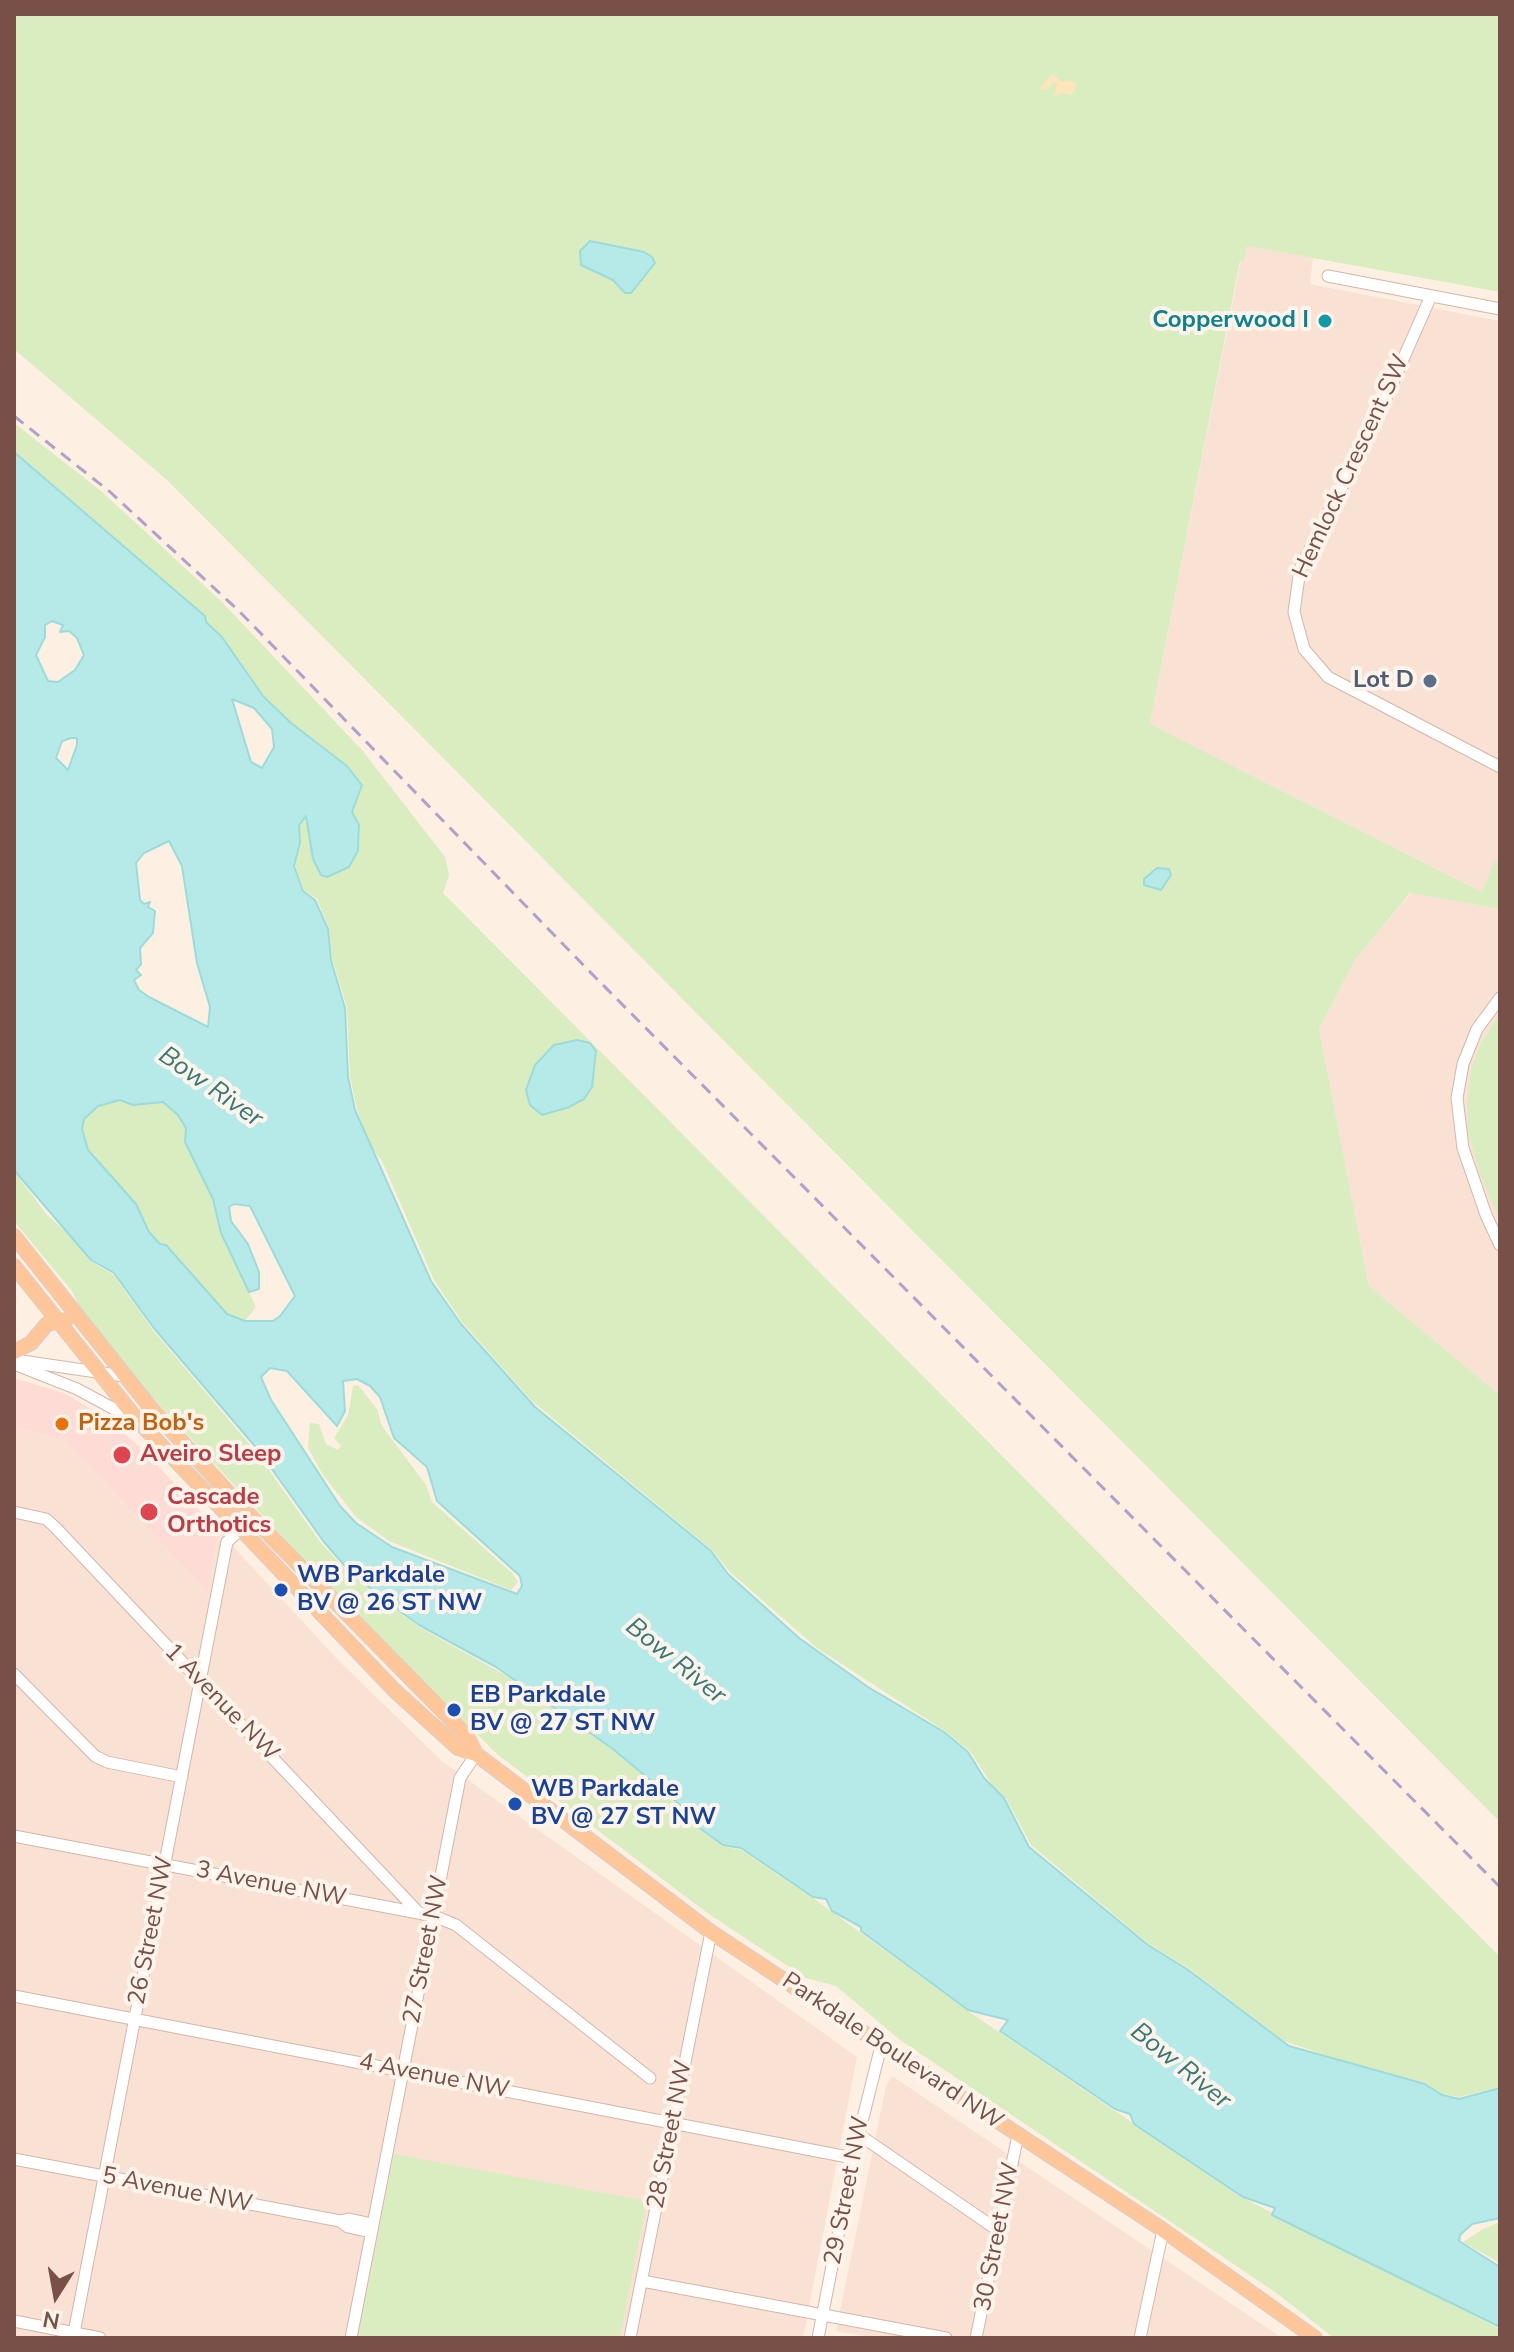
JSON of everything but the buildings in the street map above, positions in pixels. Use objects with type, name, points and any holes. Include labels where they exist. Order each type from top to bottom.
[{"type":"main road","name":"Parkdale Boulevard NW","points":[[14,1236],[124,1376],[236,1501],[467,1736],[476,1754]]},
{"type":"main road","name":"Parkdale Boulevard NW","points":[[14,1266],[139,1422],[412,1707],[458,1748],[476,1754],[711,1932],[1163,2230],[1315,2338]]},
{"type":"main road","points":[[38,1297],[40,1331]]},
{"type":"main road","points":[[14,1352],[31,1343],[40,1331],[57,1321],[67,1320],[85,1326]]},
{"type":"street","points":[[1328,276],[1500,309]]},
{"type":"street","name":"Hemlock Crescent SW","points":[[1431,296],[1382,407],[1300,569],[1294,612],[1304,649],[1328,677],[1500,767]]},
{"type":"street","points":[[1500,998],[1477,1029],[1463,1064],[1457,1098],[1463,1148],[1500,1245]]},
{"type":"street","points":[[14,1362],[124,1376]]},
{"type":"street","points":[[14,1362],[101,1400],[139,1422]]},
{"type":"street","name":"1 Avenue NW","points":[[14,1512],[46,1519],[417,1912]]},
{"type":"street","name":"26 Street NW","points":[[73,2335],[227,1542],[241,1529]]},
{"type":"street","points":[[14,1674],[95,1756],[107,1762],[182,1777]]},
{"type":"street","name":"27 Street NW","points":[[351,2338],[460,1778],[476,1754]]},
{"type":"street","name":"3 Avenue NW","points":[[14,1836],[434,1916]]},
{"type":"street","points":[[434,1916],[456,1925],[650,2078]]},
{"type":"street","name":"28 Street NW","points":[[630,2338],[711,1932]]},
{"type":"street","name":"4 Avenue NW","points":[[14,1996],[853,2158]]},
{"type":"street","name":"29 Street NW","points":[[818,2338],[858,2134],[881,2046]]},
{"type":"street","points":[[858,2134],[999,2231]]},
{"type":"street","name":"30 Street NW","points":[[976,2338],[1018,2135]]},
{"type":"street","name":"5 Avenue NW","points":[[14,2159],[340,2221],[349,2219],[372,2228]]},
{"type":"street","points":[[1140,2338],[1163,2230]]},
{"type":"street","points":[[642,2281],[946,2338]]},
{"type":"street","points":[[14,2321],[100,2338]]},
{"type":"shaded area","points":[[1247,245],[1313,258],[1310,284],[1500,321],[1500,864],[1494,862],[1482,892],[1150,724],[1241,260],[1244,261]]},
{"type":"shaded area","points":[[1411,893],[1500,909],[1500,1395],[1369,1286],[1319,1029],[1355,960]]},
{"type":"shaded area","points":[[14,1378],[64,1393],[108,1419],[144,1451],[218,1530],[207,1591],[62,1438],[14,1428]]},
{"type":"shaded area","points":[[14,1428],[62,1438],[206,1590],[218,1530],[337,1659],[443,1762],[857,2057],[803,2338],[14,2338]]},
{"type":"shaded area","points":[[892,2076],[1282,2338],[874,2338],[836,2331],[886,2086]]},
{"type":"green space","points":[[14,14],[1500,14],[1500,292],[1247,246],[1244,261],[1240,261],[1150,724],[1482,892],[1494,861],[1500,864],[1500,909],[1410,893],[1355,960],[1319,1029],[1369,1286],[1500,1395],[1500,1822],[167,480],[14,349]]},
{"type":"green space","points":[[14,423],[101,491],[222,602],[362,750],[445,857],[449,875],[443,893],[1500,1957],[1500,2087],[1459,2097],[1442,2094],[1426,2083],[1355,2065],[1284,2041],[1187,1967],[1149,1944],[1031,1845],[1006,1798],[992,1785],[970,1751],[945,1731],[817,1648],[730,1572],[712,1550],[532,1401],[462,1322],[434,1280],[382,1161],[369,1144],[357,1109],[350,1077],[347,1008],[332,958],[329,928],[317,899],[304,890],[295,865],[301,844],[299,826],[306,816],[313,859],[321,875],[327,878],[350,867],[359,851],[360,825],[352,812],[363,785],[348,766],[292,723],[263,695],[223,637],[206,622],[205,615],[14,451]]},
{"type":"green space","points":[[1500,1013],[1500,1221],[1479,1171],[1468,1131],[1467,1102],[1471,1071],[1480,1045]]},
{"type":"green space","points":[[120,1100],[133,1105],[163,1102],[178,1115],[186,1128],[189,1146],[216,1208],[221,1233],[256,1307],[245,1321],[226,1314],[167,1246],[160,1244],[149,1232],[136,1204],[88,1150],[82,1129],[84,1119],[98,1106]]},
{"type":"green space","points":[[14,1171],[47,1215],[71,1236],[90,1261],[114,1275],[152,1329],[256,1452],[321,1543],[350,1574],[419,1627],[514,1680],[617,1753],[678,1806],[693,1825],[723,1846],[741,1850],[813,1898],[968,2011],[1243,2198],[1500,2329],[1500,2338],[1334,2338],[1275,2292],[900,2040],[836,1986],[806,1978],[710,1915],[498,1755],[334,1592],[141,1385],[79,1306],[72,1291],[14,1221]]},
{"type":"green space","points":[[358,1385],[377,1409],[382,1426],[426,1485],[432,1502],[512,1573],[518,1582],[511,1590],[389,1541],[356,1517],[323,1475],[308,1448],[310,1423],[319,1424],[326,1444],[338,1450],[341,1446],[334,1438],[348,1415],[353,1386]]},
{"type":"green space","points":[[394,2154],[647,2201],[620,2338],[358,2338]]},
{"type":"green space","points":[[1500,2222],[1500,2263],[1463,2242],[1483,2229]]},
{"type":"sand","points":[[1052,74],[1062,82],[1070,80],[1077,84],[1072,95],[1063,93],[1054,97],[1057,85],[1053,82],[1047,90],[1040,89]]},
{"type":"water","points":[[590,241],[644,252],[655,263],[631,293],[625,293],[613,280],[581,265],[580,251]]},
{"type":"water","name":"Bow River","points":[[14,452],[205,616],[206,622],[222,637],[263,696],[291,723],[347,766],[362,785],[352,812],[359,825],[358,851],[349,867],[327,877],[321,875],[313,859],[306,816],[299,825],[300,843],[294,866],[303,891],[315,900],[328,929],[331,960],[345,1008],[348,1077],[355,1110],[431,1281],[461,1324],[535,1407],[711,1551],[728,1574],[799,1638],[868,1687],[944,1732],[968,1752],[984,1778],[1004,1798],[1029,1847],[1148,1945],[1187,1969],[1289,2046],[1425,2084],[1442,2095],[1459,2099],[1500,2088],[1500,2218],[1472,2224],[1460,2235],[1459,2241],[1500,2267],[1500,2327],[1272,2215],[1275,2208],[1243,2197],[1134,2124],[1130,2114],[1115,2109],[1000,2031],[1008,2020],[968,2010],[861,1931],[861,1927],[832,1911],[826,1899],[813,1897],[741,1848],[723,1845],[694,1824],[680,1805],[613,1749],[496,1667],[419,1625],[389,1603],[351,1573],[324,1542],[259,1451],[153,1327],[114,1273],[91,1260],[14,1170]],"holes":[[[52,621],[63,625],[60,632],[69,631],[77,638],[84,655],[75,670],[58,682],[48,681],[36,655],[45,637],[45,625]],[[232,699],[254,708],[272,729],[274,747],[262,768],[251,762]],[[77,738],[68,770],[56,758],[62,741]],[[169,841],[182,866],[197,963],[210,1007],[208,1027],[149,997],[139,990],[134,980],[141,975],[136,970],[141,964],[140,948],[153,933],[155,911],[148,907],[150,902],[144,904],[140,900],[136,863],[144,853]],[[120,1100],[133,1105],[163,1102],[178,1115],[186,1128],[185,1142],[213,1199],[221,1233],[249,1292],[259,1289],[259,1272],[248,1244],[231,1221],[229,1207],[234,1204],[250,1206],[295,1296],[280,1316],[273,1321],[245,1321],[227,1314],[166,1245],[160,1244],[149,1232],[136,1204],[88,1150],[82,1129],[84,1119],[98,1106]],[[270,1368],[287,1371],[337,1426],[345,1411],[343,1381],[357,1379],[370,1386],[380,1397],[394,1438],[427,1467],[437,1501],[520,1576],[522,1586],[517,1594],[392,1547],[356,1523],[340,1506],[271,1400],[261,1377]]]},
{"type":"water","points":[[1157,868],[1169,869],[1171,875],[1161,890],[1144,885],[1144,879]]},
{"type":"water","points":[[577,1040],[590,1043],[596,1051],[592,1087],[584,1099],[542,1115],[530,1105],[526,1090],[535,1065],[554,1045]]},
{"type":"railway","points":[[14,416],[109,491],[239,611],[594,976],[1500,1887]]},
{"type":"place","name":"Copperwood I","points":[[1325,321]]},
{"type":"place","name":"Lot D","points":[[1430,681]]},
{"type":"place","name":"Pizza Bob's","points":[[62,1424]]},
{"type":"place","name":"Aveiro Sleep","points":[[122,1455]]},
{"type":"place","name":"Cascade Orthotics","points":[[149,1512]]},
{"type":"place","name":"WB Parkdale BV @ 26 ST NW","points":[[281,1590]]},
{"type":"place","name":"EB Parkdale BV @ 27 ST NW","points":[[454,1710]]},
{"type":"place","name":"WB Parkdale BV @ 27 ST NW","points":[[515,1804]]}]
